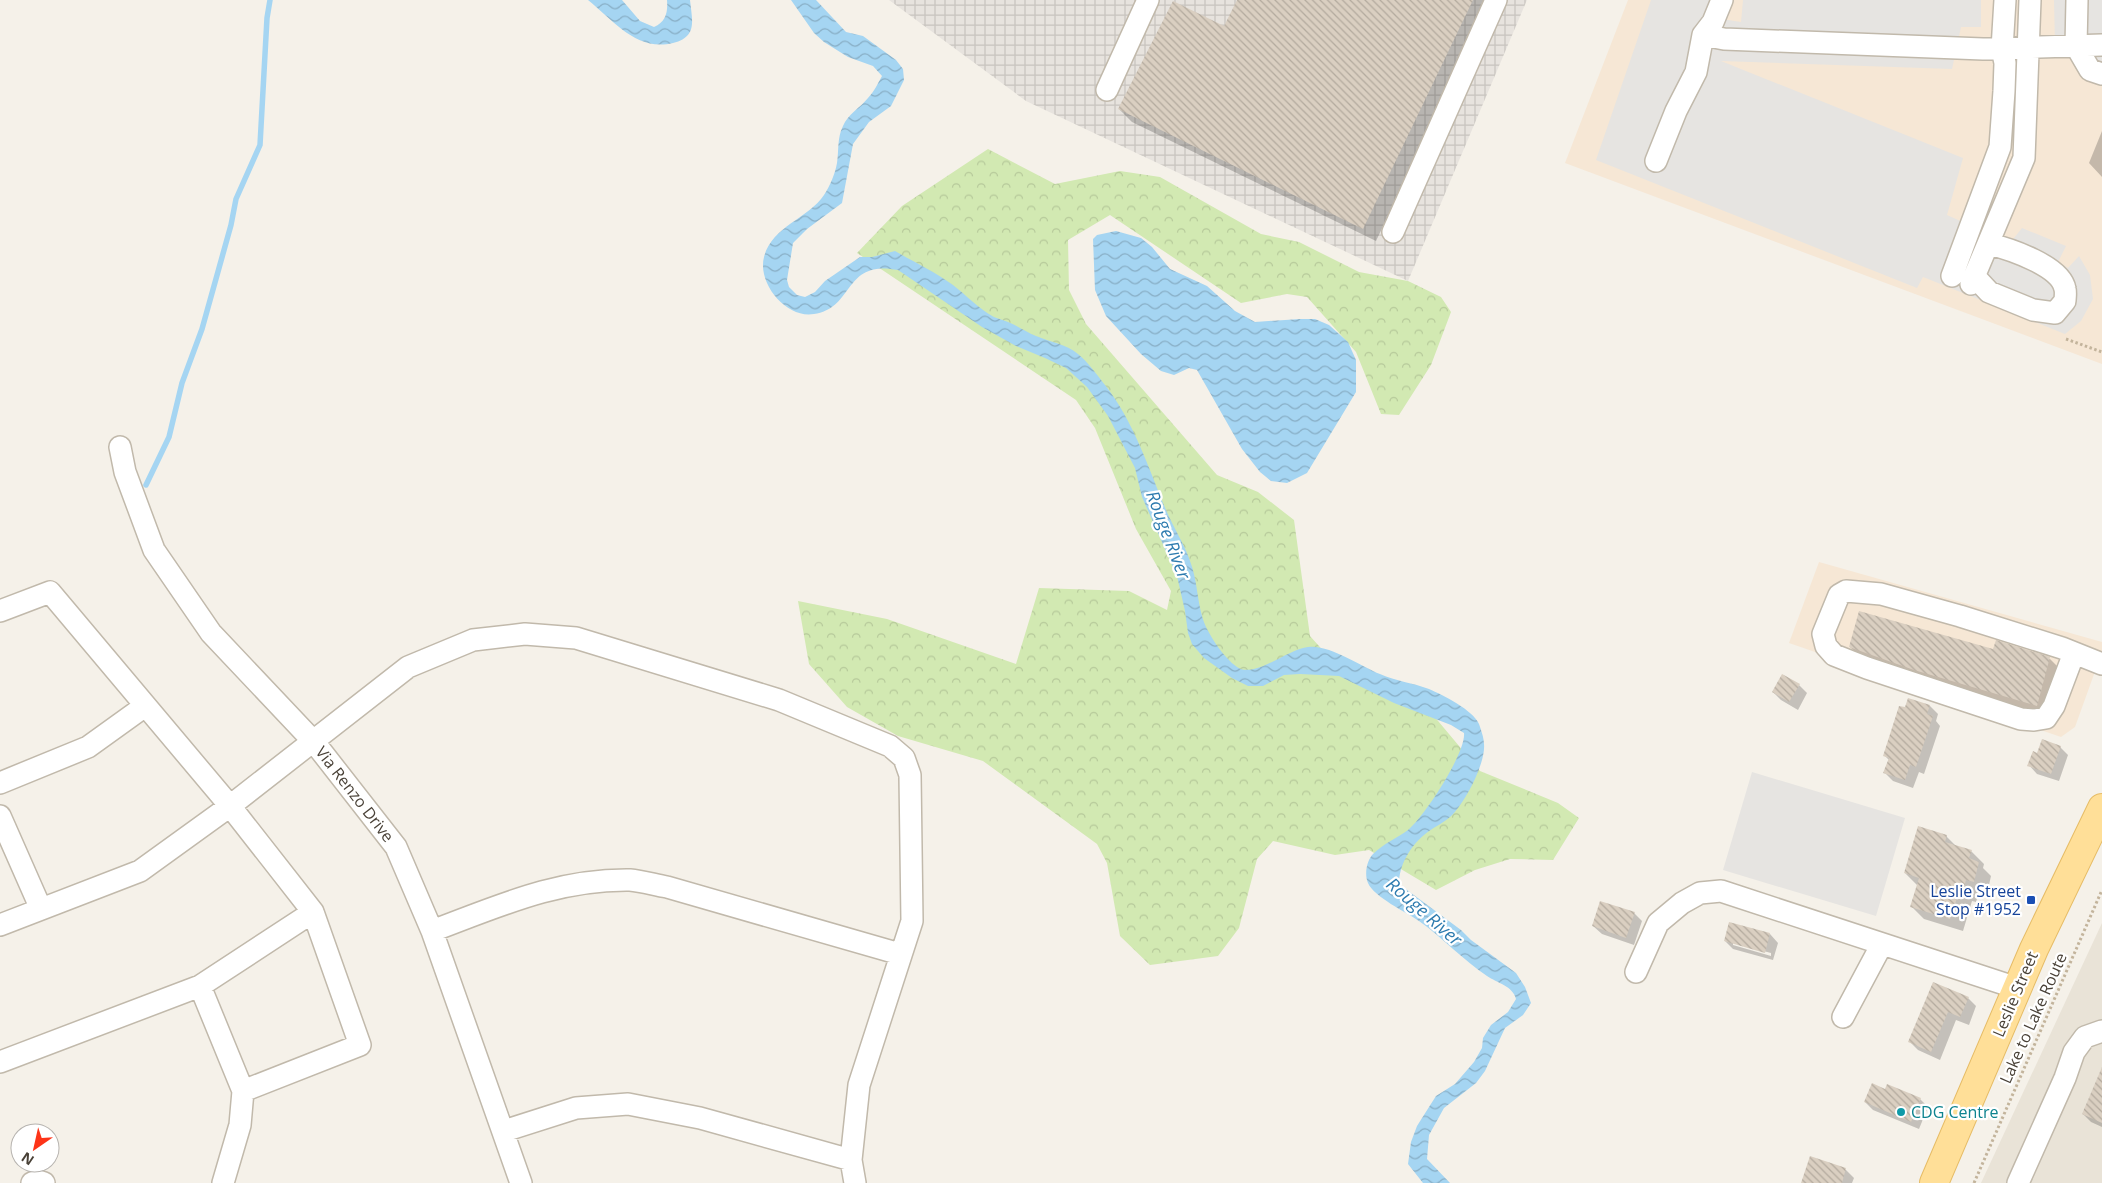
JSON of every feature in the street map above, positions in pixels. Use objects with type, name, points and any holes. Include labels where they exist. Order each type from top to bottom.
[{"type":"main road","name":"Leslie Street","points":[[1934,1183],[2017,988],[2102,808]]},
{"type":"street","points":[[1108,90],[1148,0]]},
{"type":"street","points":[[1393,232],[1496,0]]},
{"type":"street","points":[[1656,162],[1676,111],[1696,72],[1703,36],[1713,22],[1722,0]]},
{"type":"street","points":[[1966,279],[2000,147],[2005,63],[2002,49],[2005,0]]},
{"type":"street","points":[[1966,279],[1989,244],[2024,158],[2030,0]]},
{"type":"street","points":[[2077,0],[2076,46],[2090,70],[2102,74]]},
{"type":"street","points":[[1703,36],[1724,39],[2002,49],[2102,45]]},
{"type":"street","points":[[1966,279],[1989,292],[2033,310],[2055,313],[2065,301],[2065,288],[2054,271],[2005,248],[1989,244]]},
{"type":"street","name":"Via Renzo Drive","points":[[120,447],[125,472],[154,550],[211,633],[314,742],[396,847],[432,931],[521,1183]]},
{"type":"street","points":[[2074,653],[2054,706],[2046,718],[2034,720],[2021,719],[1834,655],[1826,646],[1823,634],[1839,595],[1846,591],[1859,591],[1881,594],[1960,616],[2074,653],[2102,664]]},
{"type":"street","points":[[0,611],[50,592],[230,806],[312,912],[360,1045],[243,1091]]},
{"type":"street","points":[[0,925],[140,870],[230,806],[408,667],[473,640],[526,634],[576,638],[779,700],[890,746],[904,758],[910,775],[912,921],[859,1085],[851,1160],[855,1183]]},
{"type":"street","points":[[0,783],[88,747],[146,706]]},
{"type":"street","points":[[0,816],[41,909]]},
{"type":"street","points":[[432,931],[533,893],[579,883],[631,880],[667,887],[900,954]]},
{"type":"street","points":[[1636,972],[1658,923],[1682,903],[1700,893],[1721,891],[2017,988]]},
{"type":"street","points":[[0,1062],[200,986],[312,912]]},
{"type":"street","points":[[1843,1017],[1882,944]]},
{"type":"street","points":[[200,986],[243,1091],[240,1125],[223,1183]]},
{"type":"street","points":[[2018,1183],[2065,1078],[2074,1052],[2085,1037],[2102,1031]]},
{"type":"street","points":[[504,1131],[576,1108],[628,1104],[700,1118],[851,1160]]},
{"type":"street","points":[[32,1183],[38,1181],[44,1183]]},
{"type":"path","points":[[2066,339],[2102,352]]},
{"type":"path","name":"Lake to Lake Route","points":[[1974,1183],[2102,890]]},
{"type":"shaded area","points":[[889,0],[1527,0],[1408,281],[1026,101]]},
{"type":"shaded area","points":[[1628,0],[2102,0],[2102,364],[1565,163]]},
{"type":"shaded area","points":[[1651,0],[1730,0],[1722,19],[1741,22],[1743,0],[1981,0],[1981,27],[1961,27],[1952,69],[1721,61],[1963,158],[1947,215],[2010,243],[2022,228],[2066,246],[2058,262],[2068,268],[2079,256],[2090,275],[2093,299],[2081,321],[2065,334],[1923,277],[1917,288],[1596,160]]},
{"type":"shaded area","points":[[2054,0],[2102,0],[2102,75],[2055,46]]},
{"type":"shaded area","points":[[1819,562],[2102,642],[2102,652],[2075,727],[2061,737],[1789,643]]},
{"type":"shaded area","points":[[1752,772],[1905,818],[1876,916],[1723,870]]},
{"type":"shaded area","points":[[2102,923],[2102,1183],[1981,1183]]},
{"type":"green space","points":[[988,149],[1055,184],[1120,171],[1160,177],[1261,234],[1299,242],[1359,272],[1408,281],[1441,297],[1451,312],[1431,365],[1399,415],[1381,414],[1356,352],[1307,297],[1287,294],[1241,303],[1110,215],[1068,240],[1069,290],[1086,324],[1217,475],[1258,492],[1294,520],[1310,636],[1327,655],[1423,703],[1480,771],[1558,803],[1579,818],[1553,860],[1510,859],[1475,870],[1436,890],[1369,850],[1335,855],[1273,841],[1257,859],[1239,928],[1218,956],[1150,965],[1120,936],[1107,863],[1097,844],[983,761],[898,736],[847,707],[809,664],[798,601],[887,619],[1016,664],[1039,588],[1129,591],[1167,610],[1171,591],[1136,529],[1095,428],[1076,400],[857,253],[902,206]]},
{"type":"water","points":[[588,0],[622,0],[640,21],[654,27],[664,19],[667,0],[690,0],[692,27],[686,37],[673,43],[660,45],[648,43],[627,33]]},
{"type":"water","name":"Rouge River","points":[[791,0],[816,0],[846,32],[863,36],[896,60],[903,69],[904,80],[891,106],[869,122],[853,144],[842,203],[807,229],[793,243],[787,280],[789,287],[797,295],[805,297],[815,292],[825,281],[860,257],[872,257],[895,251],[946,280],[994,317],[1036,336],[1063,345],[1078,354],[1105,385],[1132,429],[1169,516],[1188,554],[1204,622],[1216,644],[1232,663],[1244,670],[1252,669],[1300,649],[1316,647],[1326,649],[1373,671],[1442,695],[1471,713],[1479,724],[1484,739],[1484,752],[1473,783],[1456,811],[1430,830],[1414,845],[1403,863],[1399,884],[1516,973],[1525,987],[1531,1003],[1523,1015],[1505,1028],[1485,1071],[1476,1083],[1444,1108],[1429,1135],[1427,1159],[1450,1183],[1423,1183],[1408,1164],[1411,1142],[1417,1126],[1436,1096],[1455,1084],[1474,1062],[1482,1048],[1483,1038],[1491,1025],[1508,1012],[1516,999],[1512,991],[1478,970],[1419,921],[1377,894],[1368,883],[1366,871],[1373,854],[1408,830],[1424,812],[1451,769],[1463,742],[1464,733],[1451,725],[1394,703],[1339,676],[1284,675],[1263,686],[1248,686],[1232,678],[1204,658],[1192,644],[1188,633],[1177,576],[1142,497],[1135,468],[1108,416],[1087,387],[1066,368],[1016,346],[982,327],[898,270],[880,268],[867,271],[858,278],[837,303],[827,310],[814,314],[794,311],[776,297],[765,278],[763,267],[768,246],[782,230],[809,210],[824,195],[835,171],[843,126],[848,118],[870,96],[882,76],[873,66],[848,57],[824,42],[814,33]]},
{"type":"water","points":[[1116,231],[1141,238],[1152,247],[1170,269],[1207,286],[1235,311],[1255,322],[1315,319],[1329,325],[1348,342],[1356,360],[1356,392],[1307,473],[1287,483],[1271,481],[1260,472],[1242,449],[1197,370],[1189,368],[1174,375],[1161,371],[1141,354],[1106,316],[1095,290],[1093,239],[1097,235]]},
{"type":"building","points":[[1237,0],[1473,0],[1363,229],[1118,109],[1173,1],[1224,26]]},
{"type":"building","points":[[1859,611],[1993,649],[1996,640],[2050,657],[2037,706],[1914,670],[1849,647]]},
{"type":"building","points":[[1782,674],[1800,684],[1789,702],[1772,692]]},
{"type":"building","points":[[1908,698],[1930,705],[1927,714],[1933,716],[1916,767],[1910,765],[1905,780],[1883,773],[1889,758],[1883,756],[1899,706],[1905,707]]},
{"type":"building","points":[[2042,739],[2061,746],[2051,774],[2027,766],[2033,751],[2037,753]]},
{"type":"building","points":[[1918,826],[1947,835],[1945,842],[1972,850],[1969,858],[1979,862],[1974,882],[1966,880],[1963,890],[1960,889],[1950,919],[1910,907],[1919,878],[1904,873]]},
{"type":"building","points":[[1600,901],[1635,912],[1626,938],[1592,926]]},
{"type":"building","points":[[1729,922],[1770,933],[1765,953],[1724,941]]},
{"type":"building","points":[[1933,982],[1969,997],[1960,1017],[1948,1012],[1931,1052],[1908,1042]]},
{"type":"building","points":[[2102,1067],[2102,1123],[2082,1114]]},
{"type":"building","name":"CDG Centre","points":[[1872,1083],[1885,1089],[1887,1084],[1921,1098],[1911,1122],[1864,1102]]},
{"type":"building","points":[[1810,1156],[1846,1168],[1842,1183],[1801,1183]]},
{"type":"waterway","points":[[146,485],[169,437],[182,383],[202,329],[231,225],[236,199],[260,145],[267,18],[270,0]]},
{"type":"place","name":"Leslie Street Stop #1952","points":[[2031,900]]},
{"type":"place","name":"CDG Centre","points":[[1901,1112]]}]
